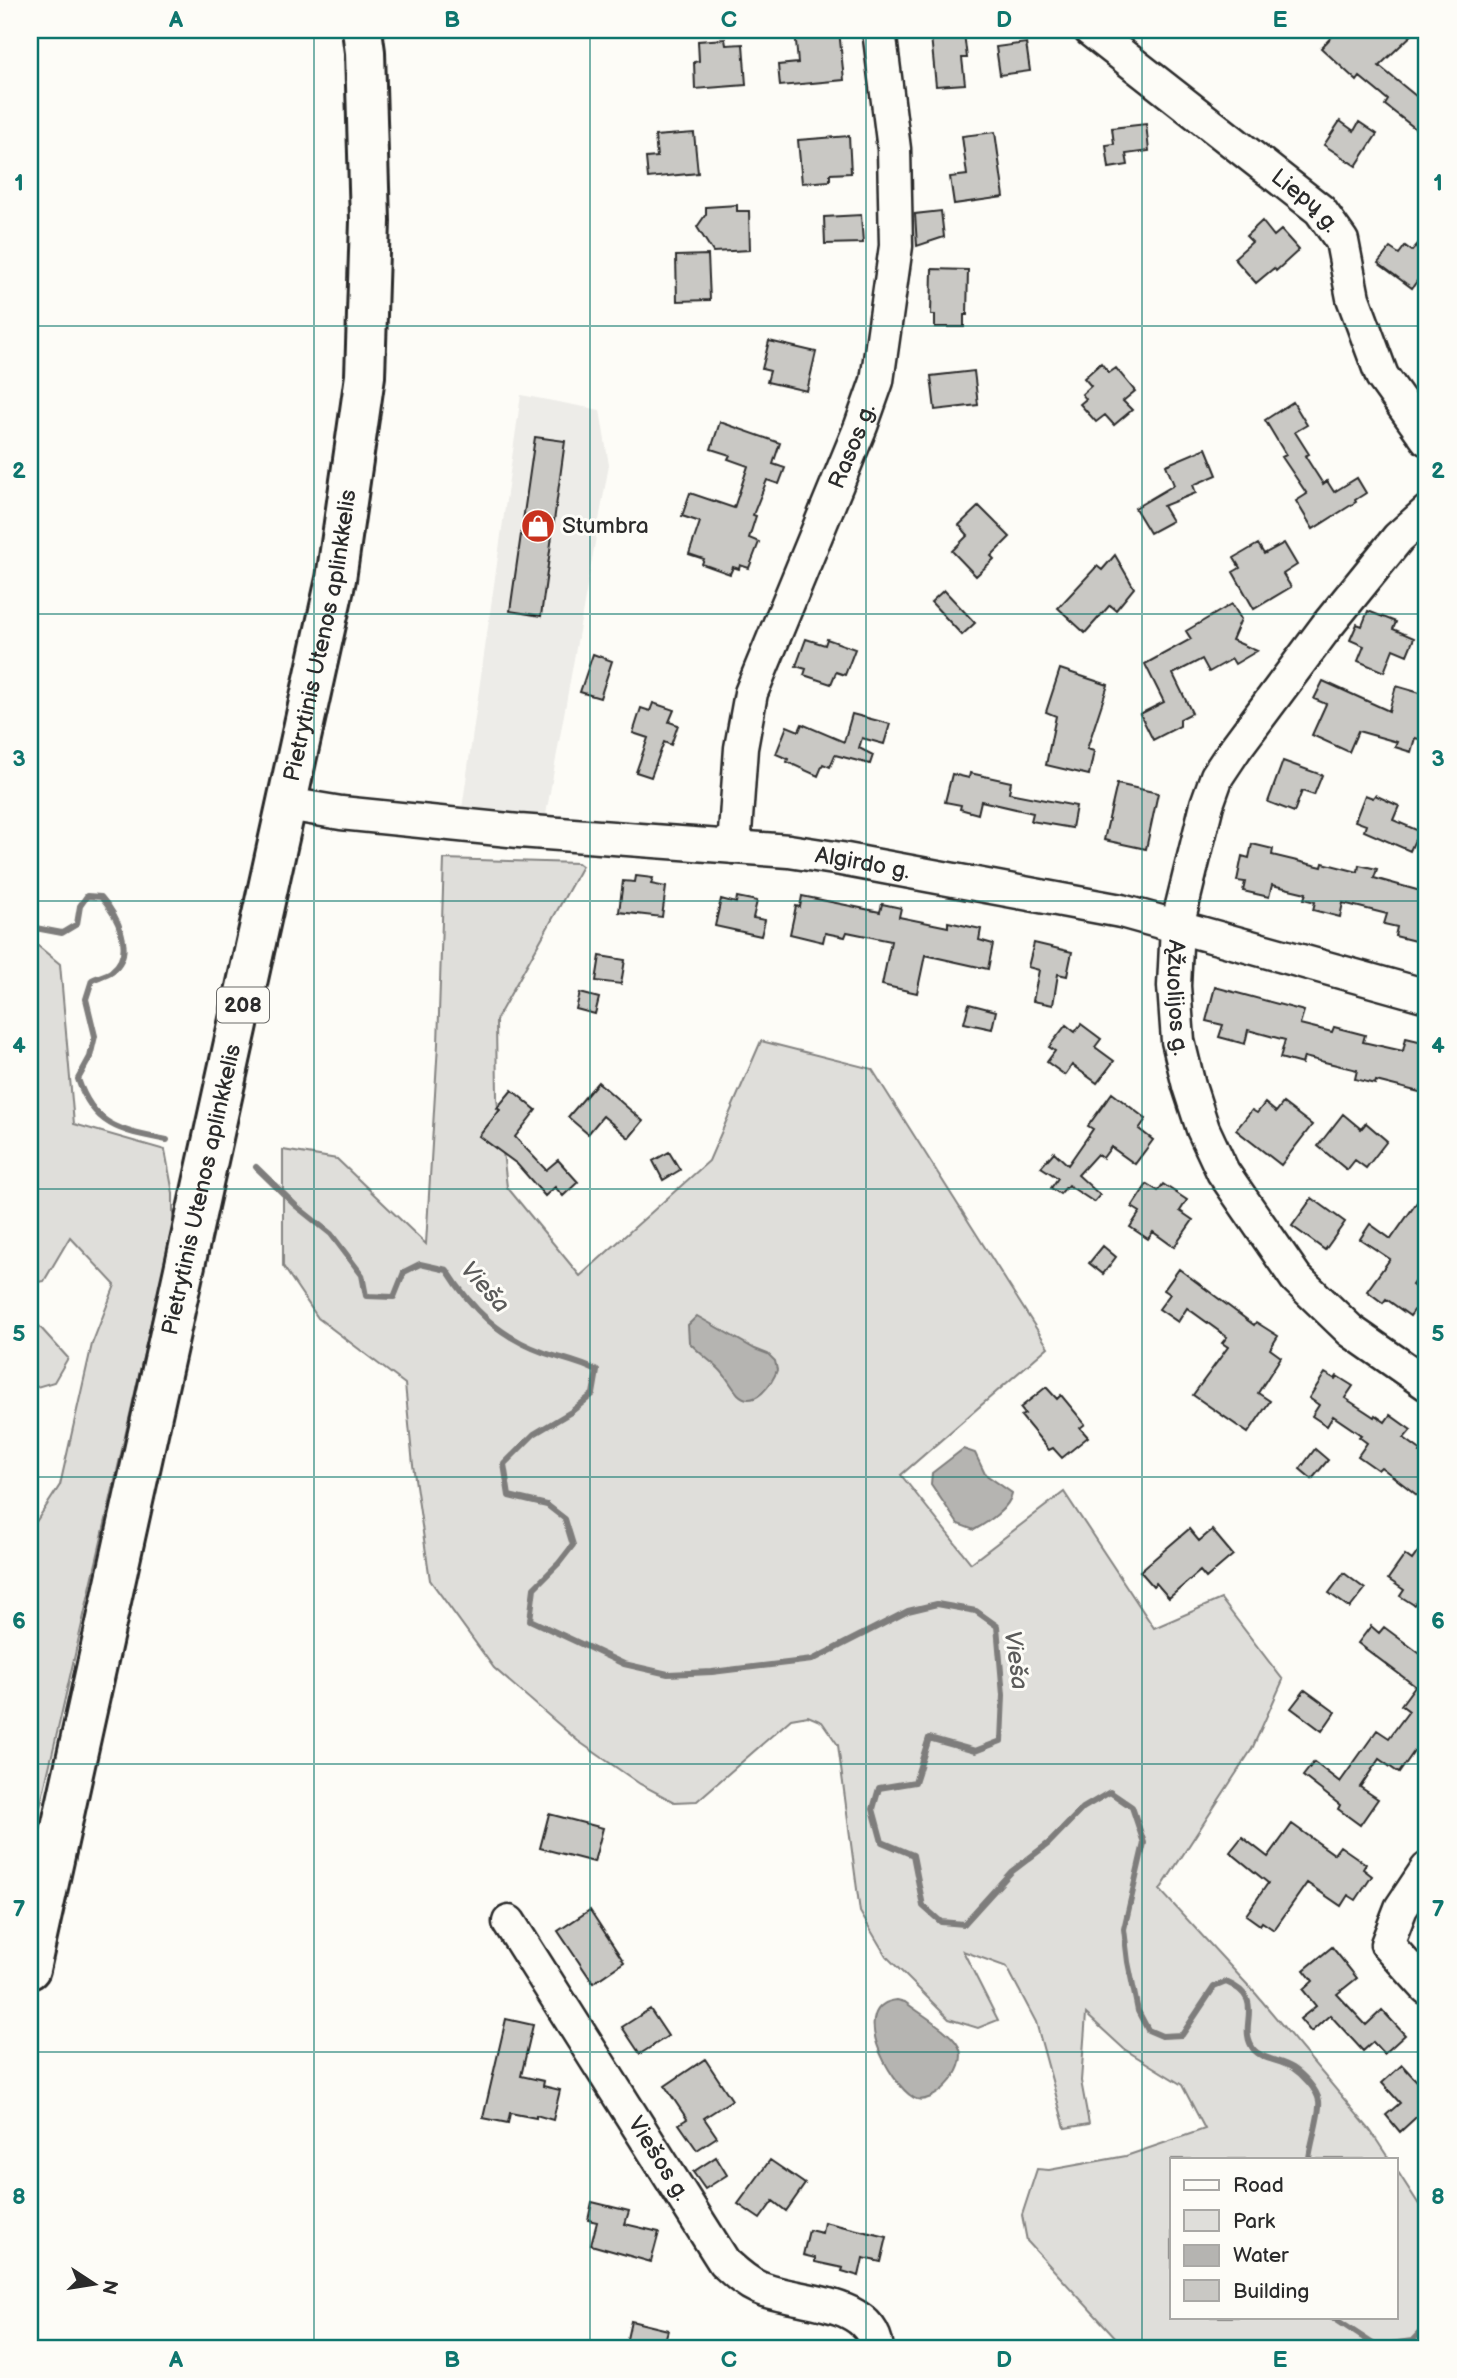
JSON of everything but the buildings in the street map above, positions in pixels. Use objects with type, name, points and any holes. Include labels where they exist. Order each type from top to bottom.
[{"type":"highway","name":"Pietrytinis Utenos aplinkkelis","points":[[30,1969],[336,579],[365,376],[370,221],[362,30]]},
{"type":"street","name":"Rasos g.","points":[[734,847],[741,748],[751,693],[862,426],[877,381],[896,246],[897,200],[880,30]]},
{"type":"street","name":"Liepų g.","points":[[1090,30],[1320,210],[1342,242],[1353,298],[1382,376],[1427,439]]},
{"type":"street","name":"Ąžuolijos g.","points":[[1427,512],[1398,538],[1326,626],[1217,776],[1207,804],[1177,926],[1174,986],[1178,1041],[1189,1086],[1203,1129],[1223,1172],[1296,1278],[1351,1331],[1427,1384]]},
{"type":"street","name":"Algirdo g.","points":[[287,804],[355,815],[519,831],[789,851],[1121,911],[1427,996]]},
{"type":"street","points":[[1427,1869],[1401,1908],[1387,1944],[1427,1988]]},
{"type":"street","name":"Viešos g.","points":[[509,1922],[724,2262],[738,2276],[757,2288],[848,2310],[872,2335]]},
{"type":"shaded area","points":[[521,395],[600,410],[609,465],[545,820],[462,809]]},
{"type":"green space","points":[[444,859],[578,863],[582,866],[496,1020],[497,1098],[507,1187],[580,1276],[709,1161],[761,1041],[872,1069],[1048,1347],[901,1475],[971,1563],[1064,1492],[1154,1628],[1221,1599],[1283,1680],[1252,1749],[1160,1890],[1256,1994],[1370,2130],[1388,2158],[1170,2158],[1170,2318],[1398,2318],[1398,2172],[1427,2217],[1427,2348],[1132,2348],[1117,2339],[1027,2241],[1022,2215],[1037,2169],[1049,2170],[1126,2156],[1205,2129],[1182,2085],[1124,2049],[1086,2014],[1081,2081],[1089,2124],[1065,2128],[1036,2022],[1007,1967],[963,1951],[998,2020],[978,2028],[949,2019],[886,1956],[860,1912],[838,1745],[822,1722],[808,1716],[791,1719],[697,1801],[674,1802],[640,1784],[578,1741],[494,1668],[430,1580],[413,1465],[405,1384],[318,1318],[283,1266],[283,1150],[337,1159],[426,1244],[438,1044]]},
{"type":"green space","points":[[30,944],[38,946],[60,964],[74,1124],[165,1150],[173,1193],[173,1227],[30,1851],[30,1531],[60,1485],[92,1344],[115,1285],[70,1237],[44,1281],[30,1283]]},
{"type":"green space","points":[[30,1316],[68,1358],[54,1382],[30,1389]]},
{"type":"water","points":[[697,1316],[768,1354],[775,1361],[775,1375],[762,1393],[750,1399],[738,1394],[721,1371],[689,1342],[688,1325]]},
{"type":"water","points":[[963,1449],[975,1453],[985,1474],[1012,1493],[1003,1509],[974,1530],[958,1524],[931,1484],[932,1473]]},
{"type":"water","points":[[897,2000],[905,2002],[934,2023],[959,2047],[961,2056],[954,2076],[939,2092],[921,2100],[904,2090],[884,2062],[877,2045],[875,2015],[882,2005]]},
{"type":"waterway","name":"Vieša","points":[[30,927],[62,933],[77,924],[80,906],[87,896],[101,897],[113,913],[122,933],[123,954],[112,971],[92,980],[86,999],[95,1036],[90,1057],[78,1079],[92,1108],[111,1124],[167,1140]]},
{"type":"waterway","name":"Vieša","points":[[256,1167],[296,1206],[331,1234],[362,1275],[366,1296],[394,1297],[404,1272],[420,1264],[447,1270],[477,1310],[514,1339],[597,1371],[593,1394],[571,1412],[534,1434],[504,1464],[509,1496],[547,1505],[565,1519],[573,1545],[534,1588],[530,1620],[624,1664],[668,1674],[712,1672],[812,1660],[908,1611],[937,1604],[976,1611],[997,1626],[1003,1695],[1001,1741],[975,1751],[929,1738],[915,1782],[879,1788],[873,1809],[882,1842],[913,1855],[923,1906],[941,1922],[964,1924],[1011,1872],[1049,1843],[1083,1808],[1110,1792],[1132,1807],[1144,1843],[1124,1929],[1138,2011],[1148,2030],[1162,2036],[1182,2035],[1214,1987],[1226,1982],[1239,1989],[1249,2005],[1249,2041],[1254,2050],[1293,2068],[1309,2082],[1318,2096],[1318,2113],[1309,2158]]},
{"type":"waterway","name":"Vieša","points":[[1334,2318],[1376,2346],[1412,2341],[1427,2325]]},
{"type":"place","name":"Stumbra","points":[[538,526]]}]
